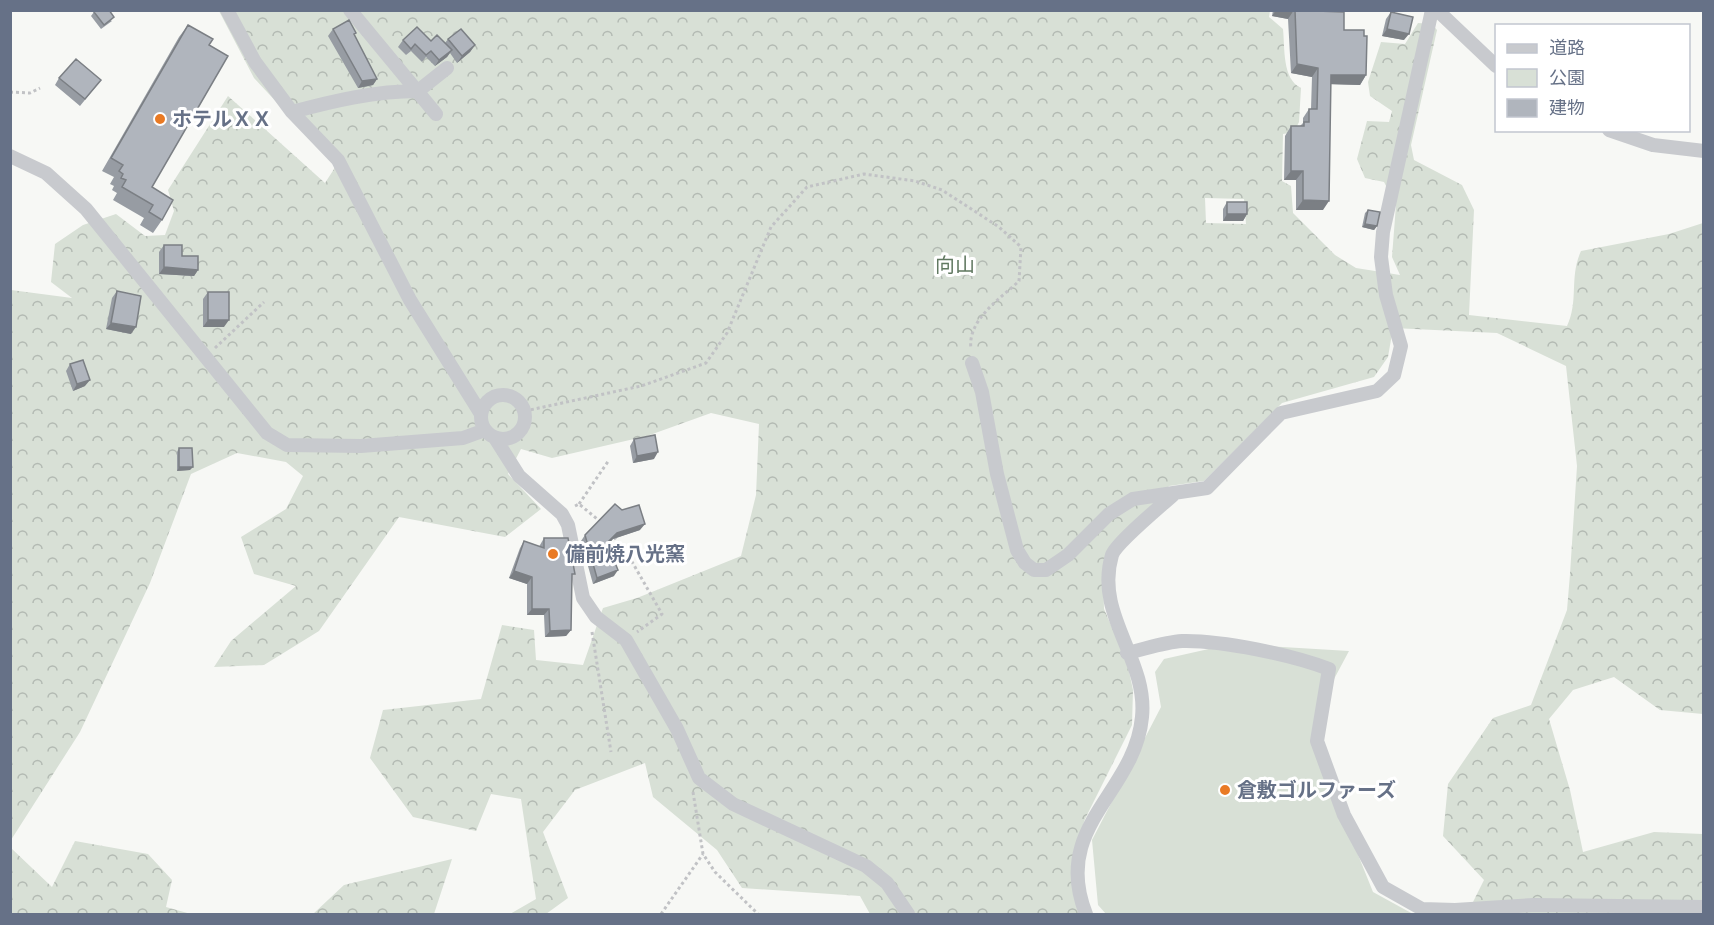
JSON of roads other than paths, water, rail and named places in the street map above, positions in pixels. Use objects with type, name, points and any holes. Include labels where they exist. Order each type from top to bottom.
[{"type":"street","points":[[227,10],[255,62],[292,112],[338,160],[411,300],[481,414],[490,434],[519,476],[562,514],[568,525],[583,598],[596,617],[626,640],[677,729],[699,778],[733,804],[866,866],[887,883],[908,915]]},
{"type":"street","points":[[350,10],[436,114]]},
{"type":"street","points":[[972,363],[987,412],[997,474],[1017,550],[1025,563],[1034,570],[1046,570],[1068,555],[1109,514],[1133,500],[1207,488],[1281,413],[1377,391],[1394,375],[1401,346],[1386,295],[1381,257],[1383,232],[1432,10]]},
{"type":"street","points":[[1437,10],[1495,64]]},
{"type":"street","points":[[292,112],[330,102],[394,91],[418,92],[447,68]]},
{"type":"street","points":[[1615,132],[1653,145],[1704,151]]},
{"type":"street","points":[[10,156],[46,173],[86,209],[267,433],[287,444],[418,443],[490,434],[509,438],[520,431],[525,418],[525,411],[514,398],[497,395],[484,406],[481,414]]},
{"type":"street","points":[[1086,915],[1081,902],[1078,874],[1079,852],[1087,829],[1125,767],[1142,718],[1142,695],[1134,664],[1114,621],[1107,585],[1112,553],[1173,495]]},
{"type":"street","points":[[1128,653],[1181,641],[1243,648],[1308,661],[1329,669],[1317,741],[1344,814],[1383,887],[1422,909],[1456,913],[1534,905],[1704,907]]},
{"type":"place","name":"ホテルＸＸ","points":[[160,119]]},
{"type":"place","name":"備前焼八光窯","points":[[553,554]]},
{"type":"place","name":"倉敷ゴルファーズ","points":[[1225,790]]},
{"type":"park label","name":"向山","points":[[955,265]]}]
